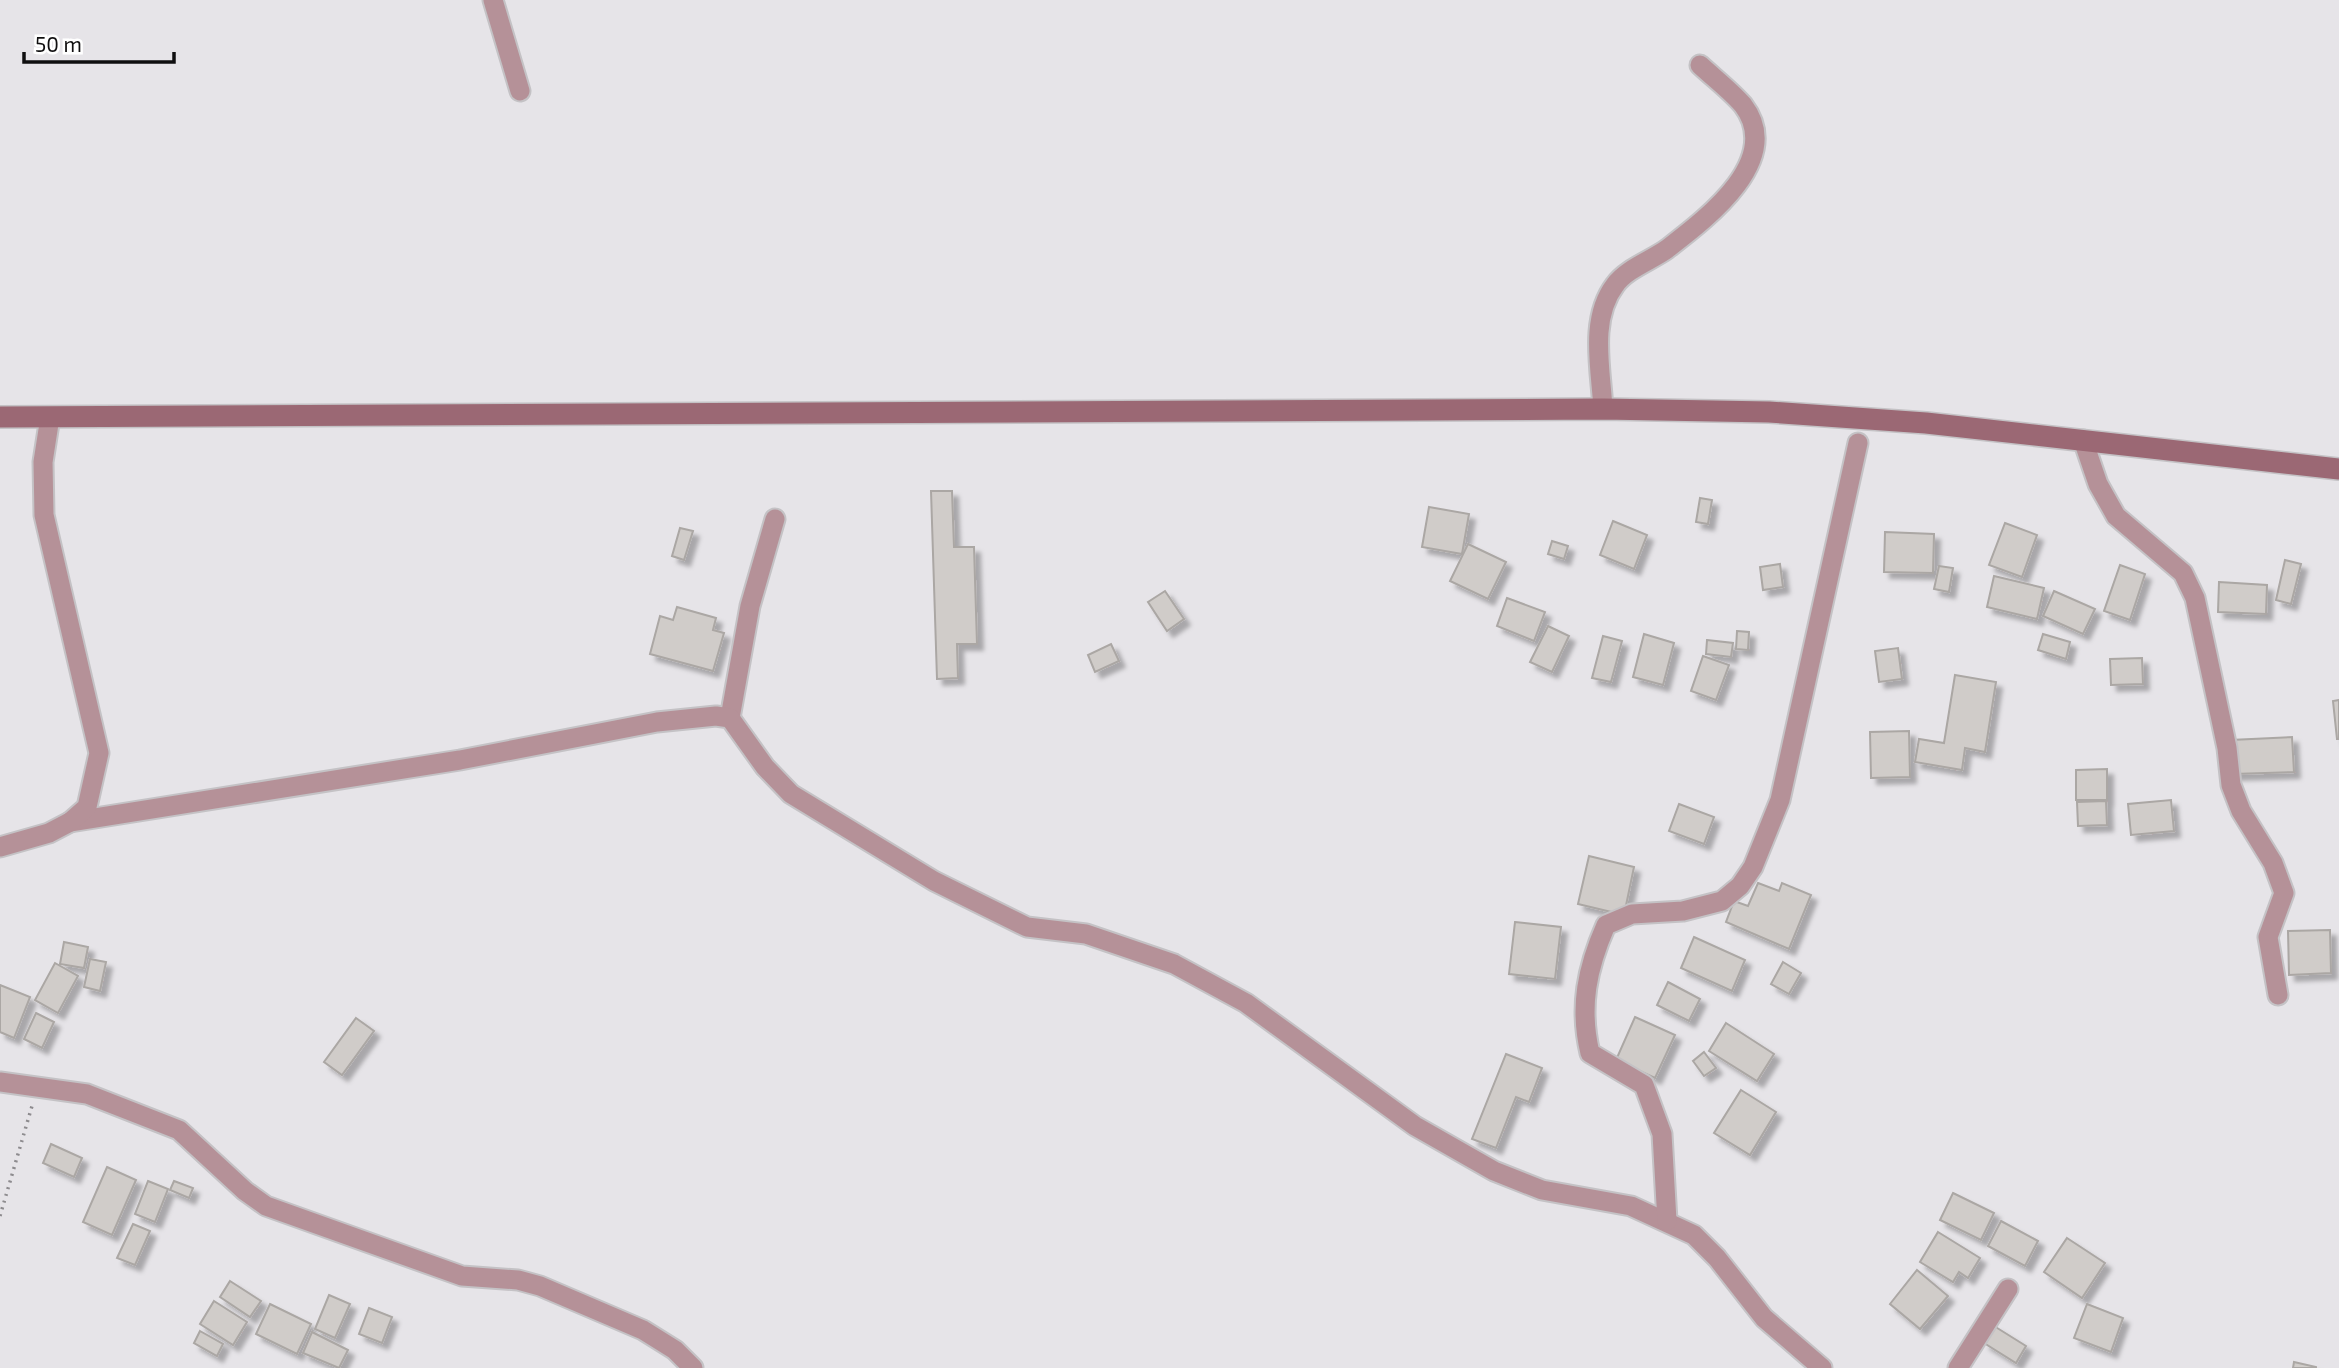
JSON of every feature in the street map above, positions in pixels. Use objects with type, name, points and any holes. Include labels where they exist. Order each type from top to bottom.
[{"type":"main road","points":[[0,417],[1603,409],[1769,412],[1926,423],[2339,469]]},
{"type":"street","points":[[493,0],[520,91]]},
{"type":"street","points":[[1603,409],[1598,333],[1603,308],[1615,283],[1668,248],[1734,191],[1749,167],[1755,144],[1751,122],[1743,105],[1700,65]]},
{"type":"street","points":[[50,417],[43,462],[44,515],[99,753],[82,816]]},
{"type":"street","points":[[2082,440],[2098,484],[2116,516],[2183,573],[2195,598],[2227,748],[2231,785],[2241,811],[2273,863],[2284,893],[2268,937],[2278,995]]},
{"type":"street","points":[[1667,1221],[1662,1134],[1644,1085],[1591,1054],[1586,1034],[1586,977],[1606,925],[1632,914],[1683,911],[1722,901],[1740,886],[1753,867],[1780,800],[1858,443]]},
{"type":"street","points":[[775,519],[750,606],[730,718],[765,767],[791,794],[944,887],[1027,927],[1086,934],[1174,964],[1247,1003],[1415,1126],[1494,1171],[1542,1190],[1631,1206],[1694,1235],[1717,1258],[1763,1318],[1822,1368]]},
{"type":"street","points":[[0,847],[49,833],[82,816],[460,760],[657,722],[716,716],[730,718]]},
{"type":"street","points":[[0,1082],[87,1094],[178,1130],[245,1191],[266,1206],[298,1220],[462,1276],[518,1280],[540,1286],[643,1330],[675,1350],[693,1368]]},
{"type":"street","points":[[1958,1368],[2008,1289]]},
{"type":"path","points":[[0,1216],[37,1087]]},
{"type":"building","points":[[931,491],[952,491],[954,547],[974,547],[977,644],[957,644],[958,678],[937,679]]},
{"type":"building","points":[[1700,498],[1712,500],[1708,524],[1696,522]]},
{"type":"building","points":[[1429,507],[1469,514],[1462,554],[1422,547]]},
{"type":"building","points":[[1613,521],[1647,535],[1634,569],[1600,555]]},
{"type":"building","points":[[2005,523],[2037,535],[2022,577],[1989,565]]},
{"type":"building","points":[[680,528],[693,531],[684,560],[672,556]]},
{"type":"building","points":[[1885,532],[1934,534],[1933,573],[1884,572]]},
{"type":"building","points":[[1552,541],[1568,546],[1564,559],[1548,554]]},
{"type":"building","points":[[1468,544],[1506,562],[1488,599],[1450,581]]},
{"type":"building","points":[[2285,560],[2301,564],[2291,604],[2276,600]]},
{"type":"building","points":[[1780,564],[1783,587],[1763,590],[1760,567]]},
{"type":"building","points":[[2120,565],[2145,574],[2130,620],[2104,611]]},
{"type":"building","points":[[1939,566],[1953,568],[1949,592],[1934,589]]},
{"type":"building","points":[[1994,576],[2044,588],[2037,619],[1987,607]]},
{"type":"building","points":[[2219,582],[2267,585],[2266,614],[2218,612]]},
{"type":"building","points":[[1165,591],[1184,619],[1167,631],[1148,602]]},
{"type":"building","points":[[2054,591],[2095,609],[2083,634],[2043,616]]},
{"type":"building","points":[[1507,598],[1545,612],[1534,641],[1497,626]]},
{"type":"building","points":[[677,607],[716,618],[713,630],[724,633],[713,671],[650,654],[660,616],[673,620]]},
{"type":"building","points":[[1548,626],[1569,636],[1552,672],[1530,662]]},
{"type":"building","points":[[1737,631],[1749,632],[1748,650],[1736,649]]},
{"type":"building","points":[[1644,634],[1674,643],[1663,685],[1633,677]]},
{"type":"building","points":[[2043,634],[2070,642],[2066,659],[2038,650]]},
{"type":"building","points":[[1603,636],[1622,641],[1611,682],[1592,678]]},
{"type":"building","points":[[1707,640],[1733,643],[1731,657],[1706,654]]},
{"type":"building","points":[[1111,644],[1119,661],[1095,672],[1088,655]]},
{"type":"building","points":[[1898,648],[1902,679],[1879,682],[1875,651]]},
{"type":"building","points":[[1703,656],[1729,665],[1716,700],[1691,691]]},
{"type":"building","points":[[2142,658],[2143,684],[2111,685],[2110,659]]},
{"type":"building","points":[[1955,675],[1996,682],[1985,752],[1965,748],[1962,770],[1915,762],[1919,739],[1944,743]]},
{"type":"building","points":[[2339,700],[2339,739],[2337,739],[2333,701]]},
{"type":"building","points":[[1909,731],[1910,777],[1871,778],[1870,732]]},
{"type":"building","points":[[2292,737],[2294,772],[2233,774],[2231,740]]},
{"type":"building","points":[[2107,769],[2107,800],[2076,800],[2076,770]]},
{"type":"building","points":[[2171,800],[2174,831],[2131,835],[2128,804]]},
{"type":"building","points":[[2106,801],[2107,825],[2078,826],[2077,802]]},
{"type":"building","points":[[1679,804],[1714,817],[1704,844],[1669,831]]},
{"type":"building","points":[[1589,856],[1634,867],[1624,915],[1578,904]]},
{"type":"building","points":[[1758,883],[1779,891],[1782,883],[1811,895],[1789,949],[1726,922],[1734,901],[1748,906]]},
{"type":"building","points":[[1515,922],[1561,927],[1555,979],[1509,974]]},
{"type":"building","points":[[2330,930],[2331,973],[2289,975],[2288,931]]},
{"type":"building","points":[[1694,937],[1745,960],[1732,991],[1681,968]]},
{"type":"building","points":[[64,942],[88,947],[84,968],[60,964]]},
{"type":"building","points":[[90,959],[106,962],[100,991],[84,987]]},
{"type":"building","points":[[1783,962],[1801,973],[1789,994],[1771,984]]},
{"type":"building","points":[[55,963],[78,976],[58,1013],[35,1000]]},
{"type":"building","points":[[1668,982],[1700,999],[1689,1021],[1657,1005]]},
{"type":"building","points":[[0,985],[30,997],[14,1038],[0,1032]]},
{"type":"building","points":[[36,1013],[54,1022],[42,1048],[24,1039]]},
{"type":"building","points":[[1635,1017],[1675,1035],[1655,1078],[1616,1060]]},
{"type":"building","points":[[356,1018],[374,1031],[342,1075],[324,1062]]},
{"type":"building","points":[[1726,1023],[1774,1054],[1757,1081],[1709,1051]]},
{"type":"building","points":[[1704,1052],[1716,1068],[1704,1076],[1693,1061]]},
{"type":"building","points":[[1506,1054],[1542,1068],[1529,1102],[1516,1097],[1496,1148],[1472,1139]]},
{"type":"building","points":[[1741,1090],[1776,1112],[1750,1155],[1714,1133]]},
{"type":"building","points":[[51,1144],[82,1158],[74,1177],[43,1163]]},
{"type":"building","points":[[107,1167],[136,1180],[112,1235],[83,1222]]},
{"type":"building","points":[[148,1181],[168,1189],[155,1222],[135,1214]]},
{"type":"building","points":[[174,1181],[193,1188],[189,1198],[170,1190]]},
{"type":"building","points":[[1953,1193],[1994,1213],[1981,1240],[1940,1220]]},
{"type":"building","points":[[2001,1221],[2038,1241],[2025,1266],[1988,1246]]},
{"type":"building","points":[[133,1224],[150,1231],[135,1265],[117,1258]]},
{"type":"building","points":[[1938,1232],[1980,1258],[1968,1278],[1959,1272],[1953,1282],[1920,1262]]},
{"type":"building","points":[[2067,1238],[2105,1263],[2082,1298],[2044,1272]]},
{"type":"building","points":[[1917,1270],[1948,1296],[1920,1329],[1890,1304]]},
{"type":"building","points":[[230,1281],[261,1301],[250,1317],[220,1297]]},
{"type":"building","points":[[329,1295],[350,1304],[335,1338],[315,1329]]},
{"type":"building","points":[[214,1301],[247,1322],[233,1345],[200,1324]]},
{"type":"building","points":[[270,1304],[311,1324],[297,1354],[256,1334]]},
{"type":"building","points":[[2087,1304],[2123,1318],[2111,1352],[2074,1338]]},
{"type":"building","points":[[369,1308],[392,1317],[382,1343],[359,1334]]},
{"type":"building","points":[[1994,1326],[2026,1346],[2016,1363],[1984,1343]]},
{"type":"building","points":[[200,1331],[223,1344],[217,1356],[194,1343]]},
{"type":"building","points":[[312,1332],[348,1350],[339,1368],[303,1353]]},
{"type":"building","points":[[2294,1362],[2316,1367],[2316,1368],[2293,1368]]}]
